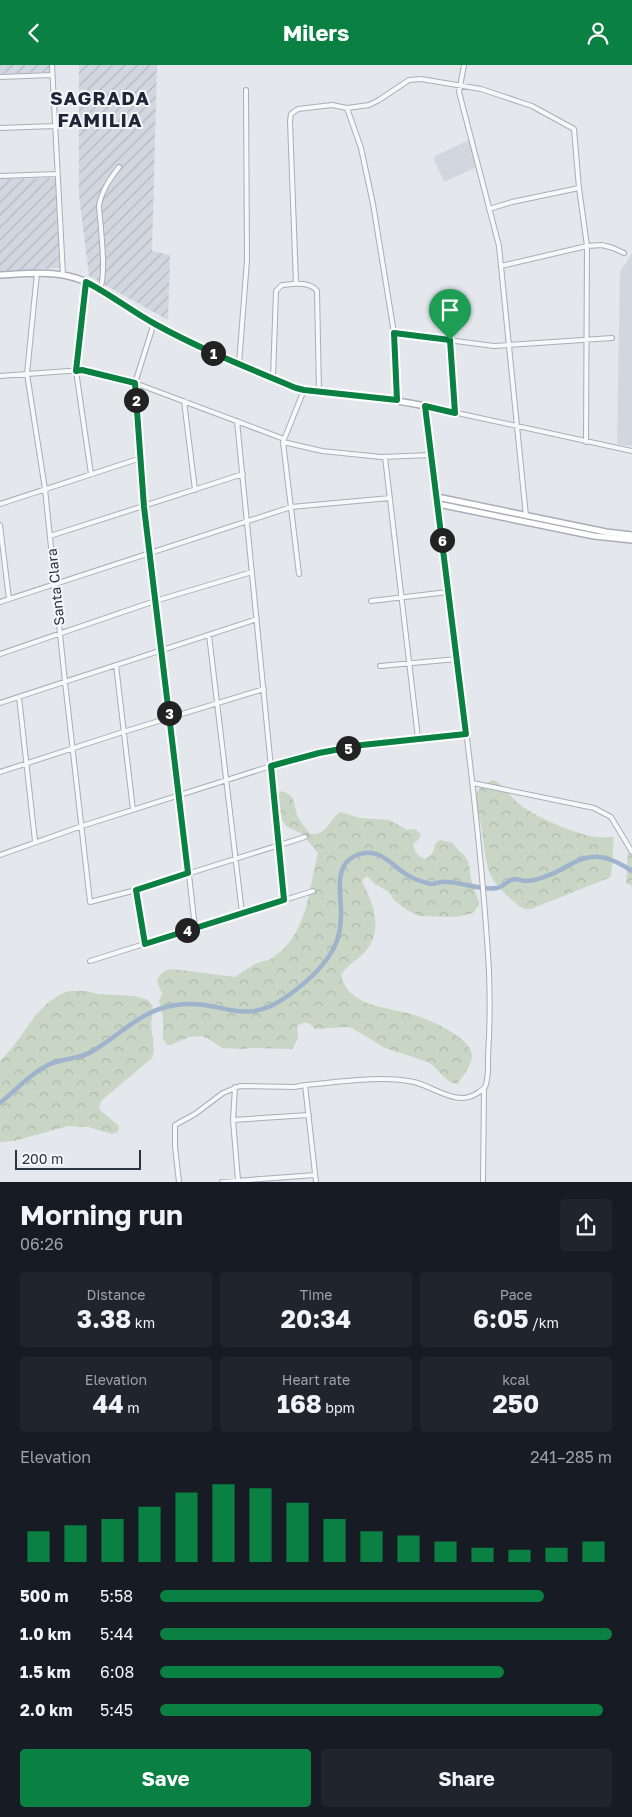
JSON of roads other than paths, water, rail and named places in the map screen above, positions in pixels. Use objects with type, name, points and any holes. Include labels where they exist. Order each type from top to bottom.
[{"type":"main road","points":[[0,275],[37,273],[64,275],[86,282],[154,323],[203,349],[304,390],[397,400],[425,406],[438,503],[594,536],[632,540]]},
{"type":"main road","points":[[437,497],[606,532],[632,535]]},
{"type":"street","points":[[52,65],[64,275]]},
{"type":"street","points":[[464,65],[459,92],[499,245],[526,516]]},
{"type":"street","points":[[0,77],[52,75]]},
{"type":"street","points":[[296,283],[291,114],[298,109],[332,105],[347,108],[369,105],[409,81],[421,79],[481,89],[532,107],[574,129],[579,188],[587,245],[586,442]]},
{"type":"street","points":[[240,364],[247,260],[246,90]]},
{"type":"street","points":[[347,108],[361,148],[373,204],[394,333],[397,400]]},
{"type":"street","points":[[0,128],[55,125]]},
{"type":"street","points":[[100,289],[102,269],[99,205],[101,195],[119,167]]},
{"type":"street","points":[[0,176],[57,174]]},
{"type":"street","points":[[489,209],[512,202],[579,188]]},
{"type":"street","points":[[501,266],[587,245],[602,245],[624,253]]},
{"type":"street","name":"Santa Clara","points":[[37,273],[27,374],[46,489],[72,748],[90,902],[136,890]]},
{"type":"street","points":[[86,282],[76,371],[91,474]]},
{"type":"street","points":[[273,378],[276,291],[282,285],[296,283],[311,286],[317,291],[319,392]]},
{"type":"street","points":[[449,318],[455,413]]},
{"type":"street","points":[[154,323],[135,383],[144,507],[160,652],[180,795],[194,928]]},
{"type":"street","points":[[394,333],[494,347],[612,338]]},
{"type":"street","points":[[0,376],[82,370],[135,383],[284,439],[299,574]]},
{"type":"street","points":[[283,442],[304,390]]},
{"type":"street","points":[[184,401],[195,490]]},
{"type":"street","points":[[425,406],[632,451]]},
{"type":"street","points":[[237,421],[284,900]]},
{"type":"street","points":[[283,442],[322,451],[385,457],[431,455]]},
{"type":"street","points":[[0,505],[141,457]]},
{"type":"street","points":[[385,457],[418,739]]},
{"type":"street","points":[[50,536],[243,474]]},
{"type":"street","points":[[0,602],[291,507],[390,498]]},
{"type":"street","points":[[438,503],[485,897],[491,1006],[488,1072],[484,1088],[483,1182]]},
{"type":"street","points":[[0,525],[9,599]]},
{"type":"street","points":[[0,653],[155,601],[252,572]]},
{"type":"street","points":[[371,601],[448,592]]},
{"type":"street","points":[[0,703],[257,619]]},
{"type":"street","points":[[209,635],[242,913]]},
{"type":"street","points":[[380,666],[457,659]]},
{"type":"street","points":[[116,665],[133,810]]},
{"type":"street","points":[[0,772],[264,689]]},
{"type":"street","points":[[19,697],[35,841]]},
{"type":"street","points":[[0,855],[35,841],[271,766],[319,753],[362,745],[466,734]]},
{"type":"street","points":[[472,783],[594,807],[610,817],[632,852]]},
{"type":"street","points":[[145,944],[136,890],[305,837]]},
{"type":"street","points":[[90,961],[313,891]]},
{"type":"street","points":[[179,1182],[175,1125],[235,1087],[295,1087],[397,1079],[424,1085],[451,1097],[458,1098],[470,1097],[484,1088]]},
{"type":"street","points":[[305,1085],[316,1182]]},
{"type":"street","points":[[235,1087],[233,1119],[238,1180]]},
{"type":"street","points":[[233,1119],[309,1115]]},
{"type":"street","points":[[222,1182],[315,1175]]},
{"type":"waterway","points":[[0,1103],[28,1078],[51,1063],[86,1055],[152,1012],[176,1005],[192,1004],[245,1012],[273,1005],[289,995],[316,972],[332,950],[339,932],[341,872],[349,859],[357,855],[374,853],[388,860],[415,879],[427,883],[452,882],[491,889],[514,879],[526,881],[538,879],[589,857],[611,860],[632,871]]},
{"type":"district","name":"SAGRADA FAMILIA","points":[[100,108]]}]
